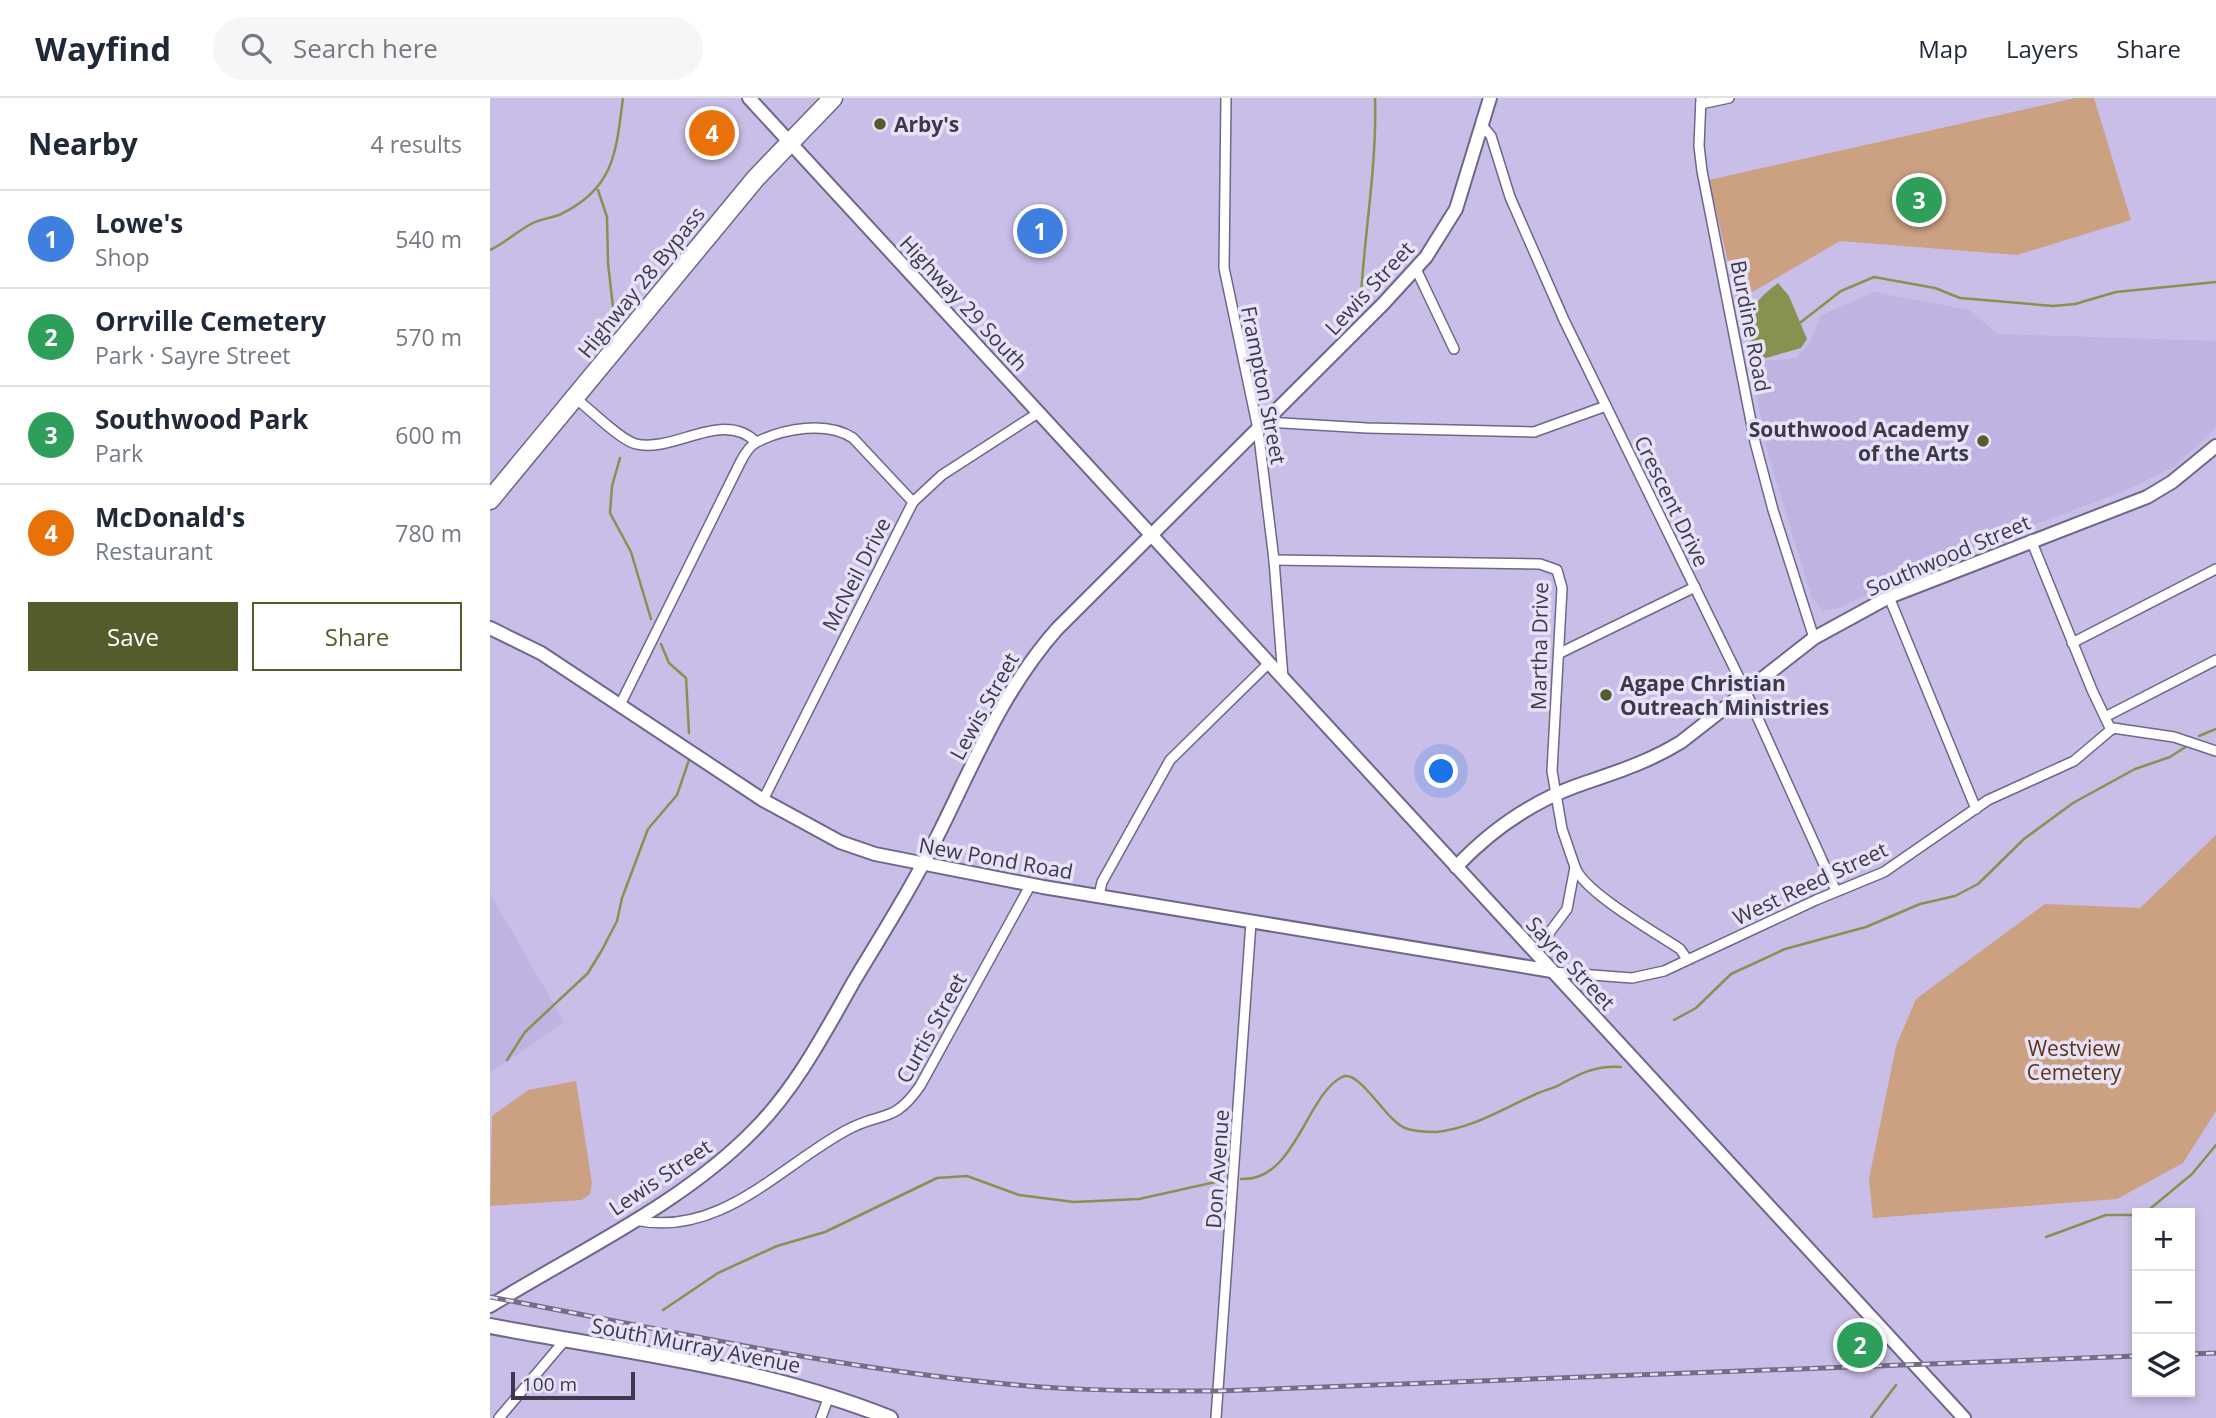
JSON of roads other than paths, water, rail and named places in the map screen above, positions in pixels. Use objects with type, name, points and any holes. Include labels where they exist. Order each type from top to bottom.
[{"type":"highway","name":"Highway 28 Bypass","points":[[490,500],[789,141],[833,98]]},
{"type":"main road","name":"South Murray Avenue","points":[[490,1326],[767,1378],[829,1395],[890,1418]]},
{"type":"street","name":"Highway 29 South","points":[[749,98],[1151,534]]},
{"type":"street","name":"Frampton Street","points":[[1226,98],[1224,268],[1262,425],[1283,678]]},
{"type":"street","name":"Lewis Street","points":[[490,1306],[711,1170],[755,1129],[785,1092],[821,1037],[923,866],[1002,705],[1025,667],[1057,629],[1416,269],[1437,242],[1456,209],[1490,98]]},
{"type":"street","points":[[1701,101],[1729,98]]},
{"type":"street","name":"Burdine Road","points":[[1701,101],[1699,146],[1702,171],[1755,442],[1773,510],[1814,638]]},
{"type":"street","name":"Crescent Drive","points":[[1482,125],[1492,136],[1522,228],[1746,692],[1836,891]]},
{"type":"street","points":[[1416,269],[1454,349]]},
{"type":"street","points":[[575,398],[636,444],[666,444],[722,429],[741,432],[755,442]]},
{"type":"street","points":[[1262,425],[1534,432],[1606,406]]},
{"type":"street","name":"McNeil Drive","points":[[763,800],[913,502],[942,475],[1038,413]]},
{"type":"street","points":[[621,703],[734,474],[755,442],[816,428],[842,431],[853,438],[913,502]]},
{"type":"street","name":"Southwood Street","points":[[1456,867],[1493,831],[1524,811],[1555,795],[1657,757],[1814,638],[1889,597],[2147,497],[2172,482],[2216,446]]},
{"type":"street","name":"Sayre Street","points":[[1151,534],[1964,1418]]},
{"type":"street","points":[[2031,540],[2072,643],[2111,730],[2131,728],[2213,746]]},
{"type":"street","name":"Martha Drive","points":[[1274,560],[1546,564],[1557,570],[1562,588],[1552,757],[1555,795],[1575,867],[1567,909],[1535,952]]},
{"type":"street","points":[[2072,643],[2216,569]]},
{"type":"street","points":[[1560,653],[1695,587]]},
{"type":"street","points":[[1889,597],[1976,809]]},
{"type":"street","name":"New Pond Road","points":[[490,628],[524,642],[621,703],[763,800],[839,842],[923,866],[1553,972]]},
{"type":"street","points":[[2105,717],[2216,660]]},
{"type":"street","points":[[1100,895],[1102,882],[1170,760],[1269,663]]},
{"type":"street","name":"West Reed Street","points":[[1553,972],[1632,978],[1664,971],[1836,891],[1884,872],[1988,800],[2074,761],[2111,730]]},
{"type":"street","points":[[1575,867],[1579,875],[1602,896],[1680,949],[1687,959]]},
{"type":"street","name":"Curtis Street","points":[[633,1220],[666,1223],[727,1209],[842,1132],[905,1107],[920,1086],[1031,884]]},
{"type":"street","name":"Don Avenue","points":[[1216,1418],[1251,922]]},
{"type":"street","points":[[499,1418],[565,1340]]},
{"type":"street","points":[[821,1418],[829,1395]]},
{"type":"waterway","points":[[490,250],[531,224],[561,214],[579,204],[603,180],[615,151],[623,98]]},
{"type":"waterway","points":[[1361,295],[1373,172],[1375,98]]},
{"type":"waterway","points":[[598,190],[607,217],[608,263],[614,316]]},
{"type":"waterway","points":[[1801,322],[1841,291],[1874,277],[1935,288],[1960,298],[2053,306],[2075,304],[2116,292],[2216,282]]},
{"type":"waterway","points":[[620,458],[612,486],[610,513],[631,552],[651,619]]},
{"type":"waterway","points":[[661,644],[669,663],[686,678],[689,733]]},
{"type":"waterway","points":[[2199,736],[2216,729]]},
{"type":"waterway","points":[[1674,1020],[1696,1008],[1731,974],[1785,949],[1866,927],[1920,904],[1955,896],[1978,884],[2024,839],[2073,803],[2135,769],[2170,757],[2187,746]]},
{"type":"waterway","points":[[507,1060],[525,1032],[588,973],[602,950],[617,921],[622,898],[648,829],[677,795],[690,757]]},
{"type":"waterway","points":[[1241,1179],[1259,1176],[1274,1167],[1287,1153],[1319,1101],[1342,1077],[1349,1076],[1356,1080],[1405,1128],[1436,1132],[1475,1122],[1575,1076],[1604,1067],[1621,1067]]},
{"type":"waterway","points":[[2151,1208],[2192,1174],[2216,1145]]},
{"type":"waterway","points":[[663,1310],[718,1273],[777,1246],[825,1232],[937,1178],[967,1176],[1019,1195],[1074,1202],[1139,1199],[1220,1181]]},
{"type":"waterway","points":[[2046,1237],[2106,1215],[2132,1215]]},
{"type":"waterway","points":[[1871,1418],[1896,1385]]},
{"type":"railway","points":[[490,1297],[876,1368],[1006,1384],[1139,1391],[1218,1391],[2132,1356]]},
{"type":"railway","points":[[2195,1354],[2216,1353]]},
{"type":"place","name":"Arby's","points":[[880,124]]},
{"type":"place","name":"McDonald's","points":[[712,133]]},
{"type":"place","name":"Southwood Park","points":[[1919,200]]},
{"type":"place","name":"Lowe's","points":[[1040,231]]},
{"type":"place","name":"Southwood Academy of the Arts","points":[[1983,441]]},
{"type":"place","name":"Agape Christian Outreach Ministries","points":[[1606,695]]},
{"type":"place","name":"Orrville Cemetery","points":[[1860,1345]]},
{"type":"park label","name":"Westview Cemetery","points":[[2074,1060]]}]
